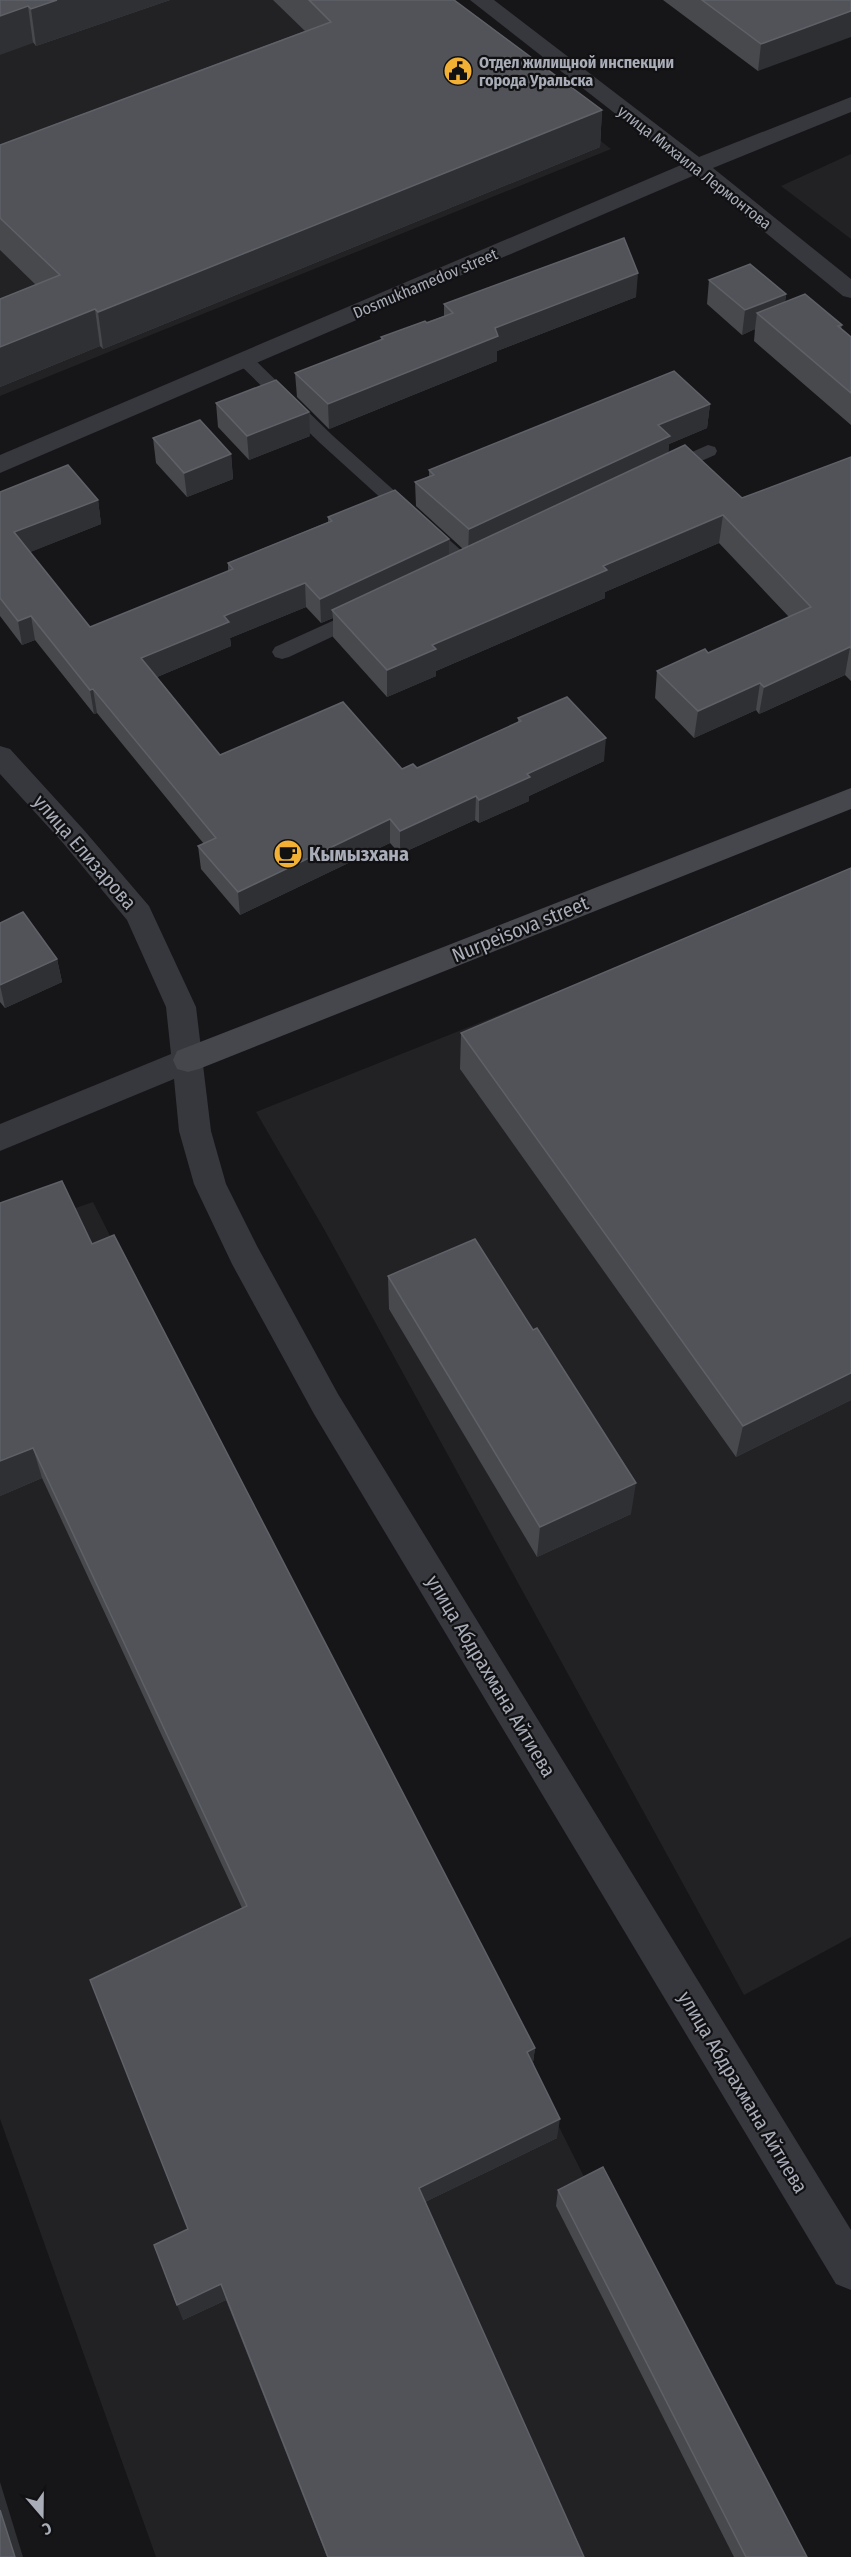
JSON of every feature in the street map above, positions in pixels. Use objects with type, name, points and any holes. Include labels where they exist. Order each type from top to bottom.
[{"type":"street","name":"улица Михаила Лермонтова","points":[[481,0],[697,166],[851,291]]},
{"type":"street","name":"Dosmukhamedov street","points":[[0,465],[697,166],[851,104]]},
{"type":"street","name":"улица Елизарова","points":[[0,756],[140,914],[181,1007],[188,1060]]},
{"type":"street","name":"Nurpeisova street","points":[[188,1060],[851,798]]},
{"type":"street","points":[[0,1138],[188,1060]]},
{"type":"street","name":"улица Абдрахмана Айтиева","points":[[188,1060],[195,1131],[210,1184],[244,1254],[320,1394],[851,2269]]},
{"type":"lane","points":[[245,360],[326,439],[466,565]]},
{"type":"lane","points":[[655,476],[708,451]]},
{"type":"lane","points":[[446,575],[487,555]]},
{"type":"lane","points":[[282,652],[374,609]]},
{"type":"shaded area","points":[[44,0],[421,0],[611,149],[0,396],[0,15]]},
{"type":"shaded area","points":[[851,154],[851,239],[781,186]]},
{"type":"shaded area","points":[[842,878],[851,884],[851,1937],[744,1995],[324,1229],[256,1112]]},
{"type":"shaded area","points":[[93,1202],[624,2256],[779,2557],[156,2557],[0,2119],[0,1234]]},
{"type":"building","points":[[0,0],[57,0],[31,9],[28,6],[0,16]]},
{"type":"building","points":[[309,0],[454,0],[602,110],[98,312],[95,309],[0,347],[0,299],[60,275],[0,218],[0,145],[331,22]]},
{"type":"building","points":[[702,0],[851,0],[851,11],[761,44]]},
{"type":"building","points":[[624,238],[638,273],[495,328],[498,336],[328,404],[295,373],[383,339],[381,337],[453,313],[444,304]]},
{"type":"building","points":[[750,264],[786,294],[745,310],[709,280]]},
{"type":"building","points":[[805,294],[842,325],[838,326],[851,337],[851,393],[757,313]]},
{"type":"building","points":[[674,371],[710,404],[658,425],[670,436],[469,529],[415,482],[434,475],[429,470]]},
{"type":"building","points":[[276,380],[309,412],[247,436],[216,403]]},
{"type":"building","points":[[200,420],[231,454],[184,473],[153,438]]},
{"type":"building","points":[[685,445],[742,498],[851,457],[851,648],[764,687],[760,683],[698,711],[657,671],[705,649],[708,653],[811,607],[723,515],[603,566],[607,570],[432,645],[436,649],[387,670],[332,610]]},
{"type":"building","points":[[68,465],[98,500],[14,532],[90,627],[233,569],[228,563],[332,521],[328,517],[395,490],[449,539],[320,599],[305,583],[224,616],[229,622],[141,658],[220,755],[343,702],[402,769],[413,764],[417,768],[521,721],[518,718],[567,697],[606,738],[527,774],[530,777],[479,800],[476,796],[400,831],[390,819],[238,892],[198,846],[216,838],[93,689],[90,690],[31,616],[18,621],[0,598],[0,492]]},
{"type":"building","points":[[851,868],[851,1373],[743,1426],[461,1033]]},
{"type":"building","points":[[23,912],[57,959],[0,985],[0,923]]},
{"type":"building","points":[[62,1181],[92,1244],[114,1235],[535,2048],[527,2052],[560,2119],[419,2188],[584,2557],[328,2557],[221,2284],[177,2305],[154,2245],[188,2229],[90,1980],[247,1906],[33,1448],[0,1461],[0,1203]]},
{"type":"building","points":[[475,1239],[533,1330],[537,1328],[636,1483],[540,1527],[388,1276]]},
{"type":"building","points":[[603,2167],[807,2557],[746,2557],[558,2190]]},
{"type":"building","points":[[0,2510],[15,2557],[0,2557]]},
{"type":"place","name":"Отдел жилищной инспекции города Уральска","points":[[458,71]]},
{"type":"place","name":"Кымызхана","points":[[288,854]]}]
